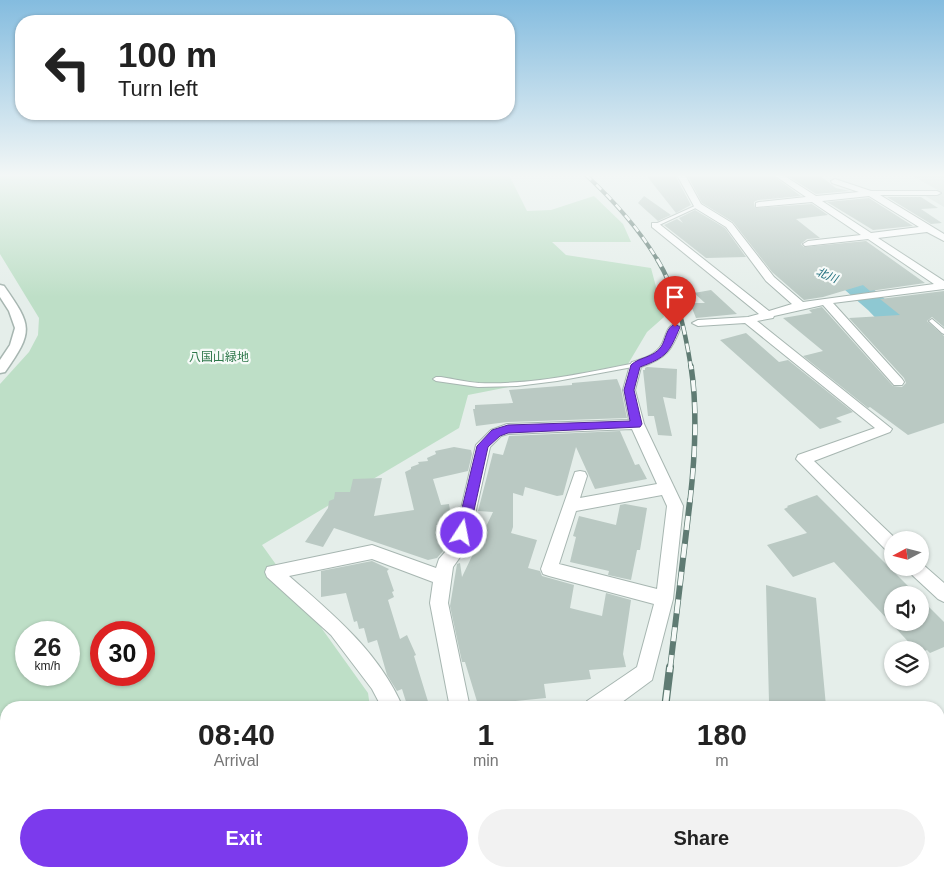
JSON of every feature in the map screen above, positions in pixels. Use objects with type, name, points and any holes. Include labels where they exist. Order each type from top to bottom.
[{"type":"street","points":[[714,216],[729,225],[770,279],[800,305]]},
{"type":"street","points":[[839,216],[944,286]]},
{"type":"street","points":[[907,216],[944,238]]},
{"type":"street","points":[[655,225],[768,316]]},
{"type":"street","points":[[808,244],[928,229]]},
{"type":"street","points":[[698,323],[748,320],[768,316],[800,305],[878,293],[944,286]]},
{"type":"street","points":[[0,288],[20,319],[21,339],[0,368]]},
{"type":"street","points":[[825,301],[898,382]]},
{"type":"street","points":[[748,320],[884,429],[803,459],[884,537]]},
{"type":"street","points":[[606,701],[645,673],[664,599],[676,506],[636,424],[629,390],[636,365],[655,358],[666,348],[675,327]]},
{"type":"street","points":[[459,701],[439,603],[445,564],[460,546],[483,446],[496,433],[508,429],[636,424]]},
{"type":"street","points":[[580,476],[550,569],[664,599]]},
{"type":"street","points":[[570,506],[667,488]]},
{"type":"street","points":[[389,701],[379,682],[337,629],[273,572],[372,552],[442,578]]},
{"type":"street","points":[[925,576],[944,594]]},
{"type":"lane","points":[[655,225],[676,216]]},
{"type":"lane","points":[[932,320],[944,332]]},
{"type":"lane","points":[[436,379],[477,385],[496,385],[552,380],[636,365]]},
{"type":"green space","name":"八国山緑地","points":[[0,216],[615,216],[623,224],[631,242],[552,242],[566,255],[651,268],[664,317],[647,332],[628,364],[468,395],[459,428],[262,545],[368,693],[369,701],[0,701],[0,384],[29,352],[38,335],[39,318],[0,254]]},
{"type":"building","points":[[652,216],[669,216],[658,221]]},
{"type":"building","points":[[683,216],[705,216],[725,228],[746,257],[706,258],[664,225],[677,219],[683,223],[679,218]]},
{"type":"building","points":[[723,216],[821,216],[796,219],[820,238],[807,239],[801,244],[804,247],[866,241],[925,283],[870,291],[863,285],[823,297],[804,300],[772,272],[733,222]]},
{"type":"building","points":[[850,216],[897,216],[913,226],[873,230]]},
{"type":"building","points":[[918,216],[931,216],[942,223],[931,224]]},
{"type":"building","points":[[711,290],[737,314],[696,318],[690,303],[705,303],[694,293]]},
{"type":"building","points":[[944,291],[944,327],[932,317],[927,321],[944,336],[944,423],[908,435],[870,407],[868,408],[803,356],[823,351],[783,318],[812,313],[809,310],[822,307],[893,386],[902,387],[906,383],[904,378],[849,318],[900,315],[880,299]]},
{"type":"building","points":[[746,333],[779,362],[788,360],[853,412],[836,418],[842,422],[820,429],[720,340]]},
{"type":"building","points":[[647,367],[677,369],[676,399],[663,397],[672,436],[658,435],[654,416],[648,416],[643,370]]},
{"type":"building","points":[[617,379],[627,418],[507,422],[476,426],[473,409],[475,409],[475,405],[513,403],[509,390]]},
{"type":"building","points":[[620,431],[635,465],[639,464],[647,479],[595,489],[576,447],[563,495],[557,496],[525,487],[523,496],[513,493],[513,527],[511,533],[537,540],[528,568],[540,571],[542,576],[574,585],[570,608],[602,616],[606,593],[631,600],[623,654],[626,667],[589,670],[591,679],[544,684],[546,698],[515,701],[477,701],[465,662],[462,662],[450,606],[457,564],[460,563],[462,577],[493,512],[478,511],[493,453],[503,455],[509,436]]},
{"type":"building","points":[[454,447],[471,450],[472,454],[468,471],[433,479],[441,505],[449,504],[452,523],[436,525],[443,551],[437,558],[428,560],[334,528],[323,547],[305,542],[328,508],[329,501],[334,499],[335,492],[350,492],[353,479],[382,478],[374,516],[414,510],[405,472],[419,464],[418,462],[428,461],[427,458],[436,454],[435,451]]},
{"type":"building","points":[[817,495],[884,562],[884,576],[898,576],[908,586],[884,586],[884,616],[834,562],[793,577],[767,545],[807,533],[784,509],[787,506]]},
{"type":"building","points":[[625,504],[647,508],[640,550],[637,550],[631,580],[608,575],[609,571],[570,562],[576,537],[573,536],[579,516],[616,525],[620,505]]},
{"type":"building","points":[[372,561],[389,569],[387,571],[394,591],[392,592],[394,597],[388,600],[400,639],[407,635],[416,655],[414,656],[428,701],[406,701],[402,689],[397,691],[387,675],[377,640],[368,643],[364,628],[359,629],[357,621],[354,622],[346,593],[321,597],[321,571]]},
{"type":"building","points":[[766,585],[816,598],[826,701],[769,701]]},
{"type":"building","points":[[929,607],[944,622],[944,647],[930,653],[929,641],[908,641],[898,631],[929,631]]},
{"type":"waterway","name":"北川","points":[[815,270],[854,285],[877,305],[944,373]]},
{"type":"railway","points":[[626,216],[658,261]]},
{"type":"railway","points":[[657,259],[675,298],[691,368]]},
{"type":"railway","points":[[690,501],[695,434],[691,366]]},
{"type":"railway","points":[[670,669],[690,500]]},
{"type":"railway","points":[[666,701],[670,667]]},
{"type":"route","points":[[462,533],[483,446],[496,433],[508,429],[636,424],[629,390],[636,365],[655,358],[666,348],[675,327]]}]
